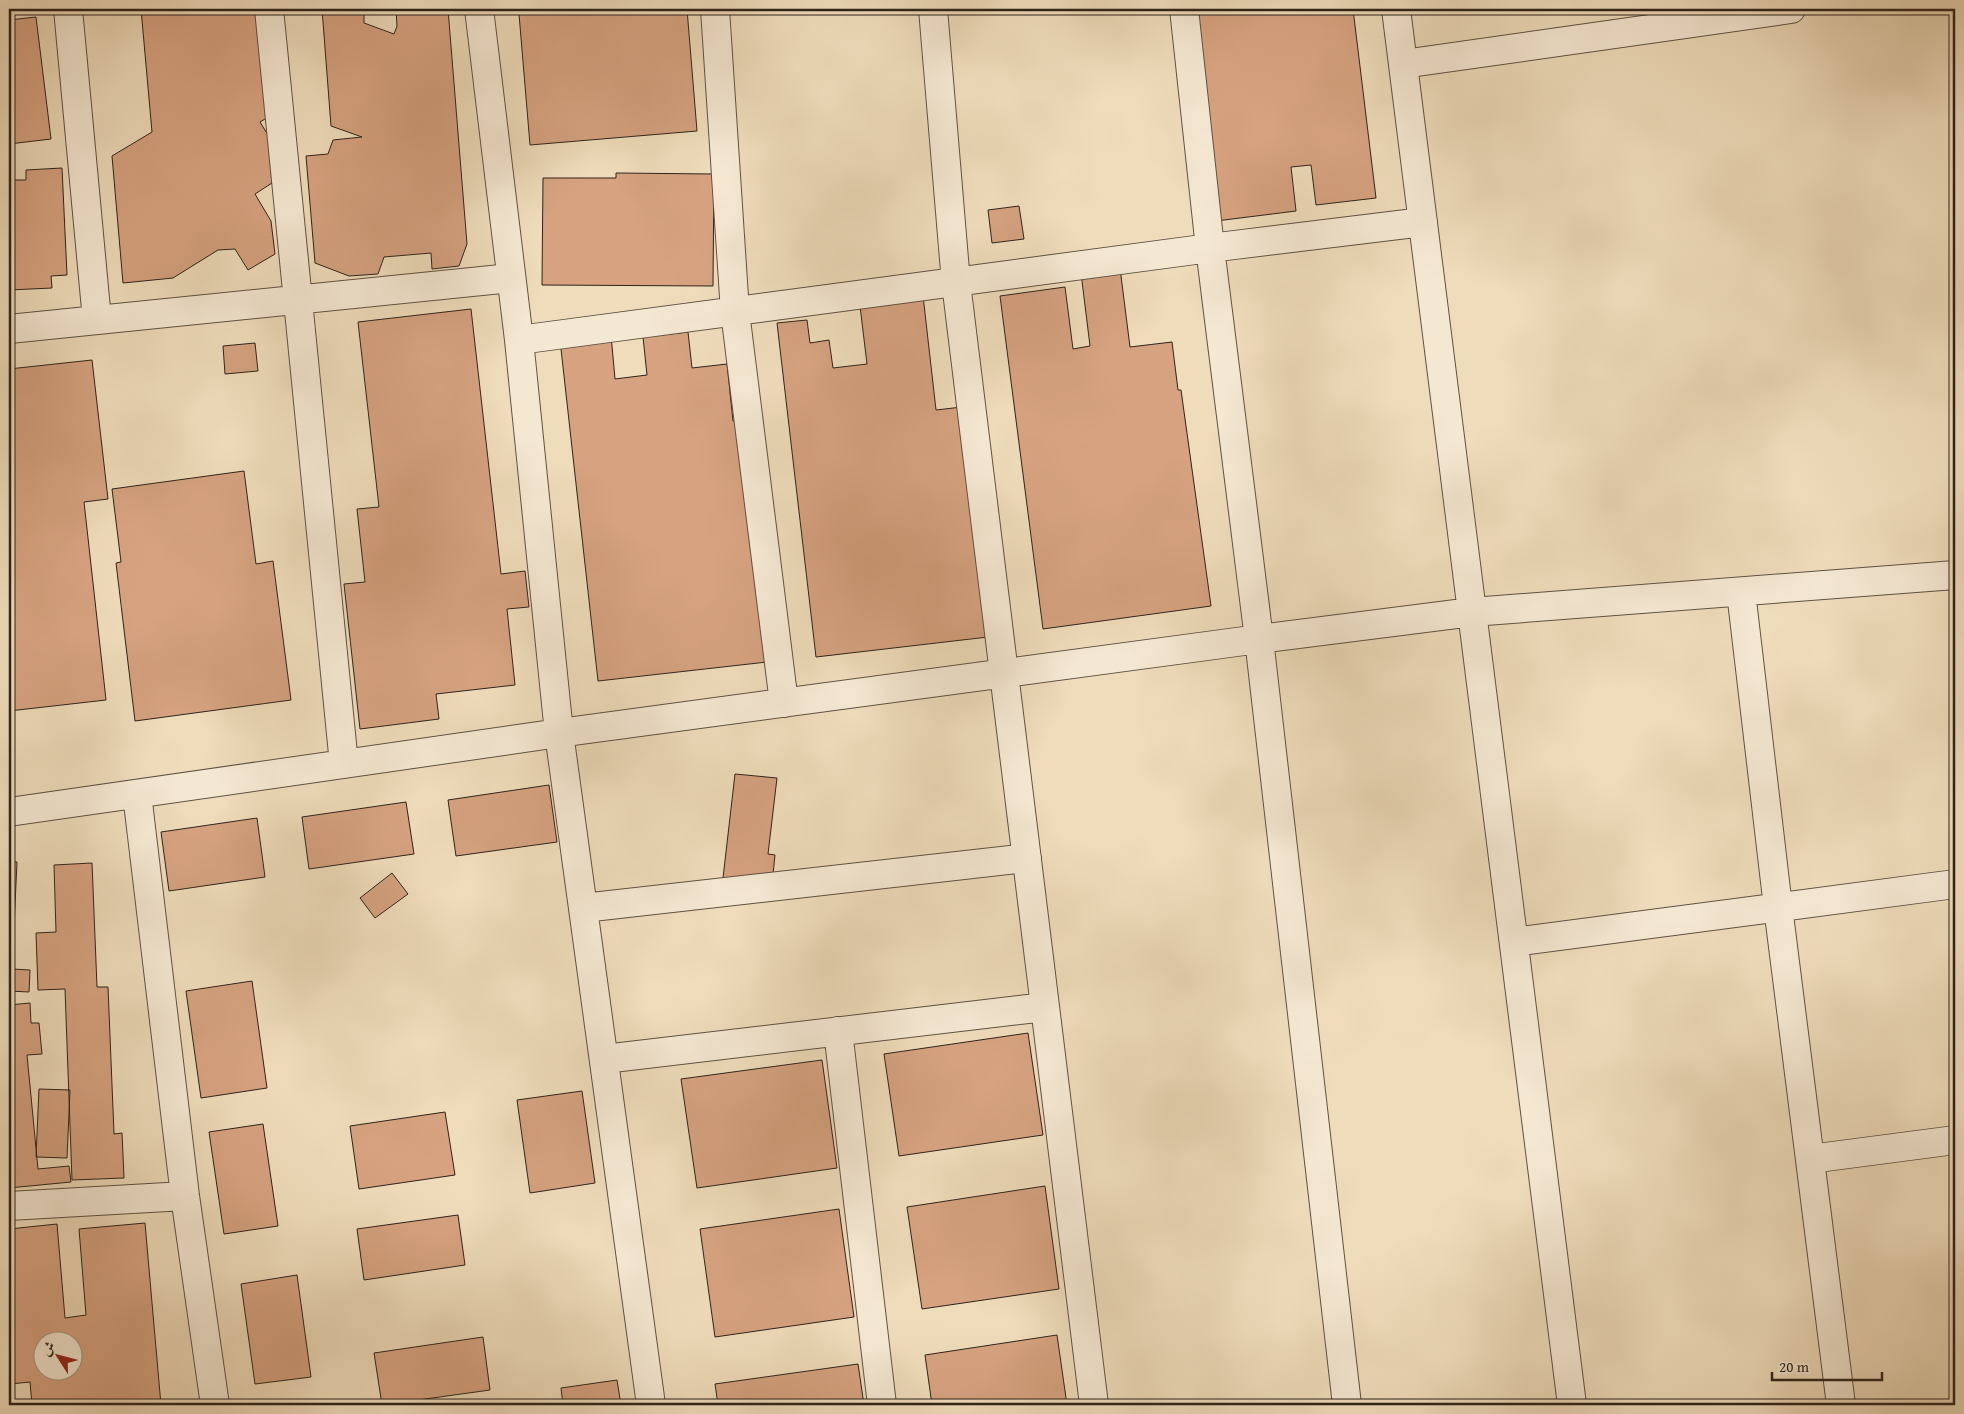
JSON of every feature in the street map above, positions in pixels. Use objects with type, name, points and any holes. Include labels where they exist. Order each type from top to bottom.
[{"type":"street","points":[[68,9],[97,320]]},
{"type":"street","points":[[269,9],[344,764]]},
{"type":"street","points":[[479,9],[519,340],[559,733],[651,1405]]},
{"type":"street","points":[[715,9],[735,312],[784,703]]},
{"type":"street","points":[[932,9],[956,283],[1094,1405]]},
{"type":"street","points":[[1184,9],[1210,248],[1259,639],[1347,1405]]},
{"type":"street","points":[[1396,9],[1572,1405]]},
{"type":"street","points":[[1402,64],[1791,9]]},
{"type":"street","points":[[519,340],[1210,248],[1423,222]]},
{"type":"street","points":[[9,329],[511,278]]},
{"type":"street","points":[[9,812],[559,733],[1472,612],[1955,575]]},
{"type":"street","points":[[1741,592],[1778,907],[1841,1405]]},
{"type":"street","points":[[137,794],[185,1196],[215,1405]]},
{"type":"street","points":[[583,908],[1027,858]]},
{"type":"street","points":[[1514,942],[1955,884]]},
{"type":"street","points":[[604,1059],[1045,1007]]},
{"type":"street","points":[[838,1031],[882,1405]]},
{"type":"street","points":[[1810,1159],[1955,1140]]},
{"type":"street","points":[[9,1206],[185,1196]]},
{"type":"building","points":[[141,9],[268,9],[278,111],[260,122],[268,135],[272,183],[255,194],[271,221],[275,254],[248,270],[235,249],[218,250],[173,278],[123,283],[112,156],[152,132]]},
{"type":"building","points":[[322,9],[364,9],[364,23],[394,34],[397,26],[396,9],[448,9],[467,244],[459,266],[432,269],[431,253],[384,257],[378,274],[349,276],[315,263],[306,156],[328,154],[333,140],[362,137],[331,126]]},
{"type":"building","points":[[596,9],[596,14],[655,9],[687,9],[697,131],[530,145],[519,14]]},
{"type":"building","points":[[1183,9],[1353,9],[1376,198],[1316,205],[1311,165],[1291,167],[1296,211],[1208,222]]},
{"type":"building","points":[[36,17],[51,139],[9,144],[9,20]]},
{"type":"building","points":[[62,168],[67,275],[51,276],[52,288],[9,290],[9,180],[26,180],[26,170]]},
{"type":"building","points":[[616,173],[714,174],[713,286],[542,285],[543,178],[616,178]]},
{"type":"building","points":[[1019,206],[1024,239],[992,243],[988,210]]},
{"type":"building","points":[[1120,268],[1130,347],[1172,342],[1178,390],[1181,390],[1211,606],[1043,629],[1000,296],[1065,287],[1073,349],[1090,346],[1081,273]]},
{"type":"building","points":[[921,278],[936,410],[962,407],[988,637],[816,657],[777,323],[807,320],[810,343],[829,340],[833,368],[867,364],[860,306]]},
{"type":"building","points":[[471,309],[501,574],[525,571],[529,607],[507,609],[515,685],[436,694],[439,719],[360,729],[344,584],[365,582],[357,509],[379,507],[358,322]]},
{"type":"building","points":[[688,332],[692,368],[727,364],[733,421],[749,419],[776,661],[598,681],[560,340],[611,335],[615,379],[647,375],[643,337]]},
{"type":"building","points":[[255,343],[258,371],[225,374],[223,346]]},
{"type":"building","points":[[92,360],[108,499],[84,502],[106,700],[9,711],[9,369]]},
{"type":"building","points":[[244,471],[256,564],[273,561],[291,700],[135,721],[116,563],[121,562],[112,489]]},
{"type":"building","points":[[735,774],[777,778],[768,854],[775,855],[772,884],[723,878]]},
{"type":"building","points":[[549,785],[557,842],[456,856],[448,800]]},
{"type":"building","points":[[406,802],[414,854],[309,869],[302,817]]},
{"type":"building","points":[[257,818],[265,877],[169,891],[161,832]]},
{"type":"building","points":[[9,861],[17,862],[12,969],[30,970],[29,992],[9,991]]},
{"type":"building","points":[[92,863],[97,987],[108,987],[114,1134],[122,1133],[124,1178],[72,1180],[65,989],[38,990],[36,933],[56,932],[54,865]]},
{"type":"building","points":[[392,873],[408,894],[375,918],[360,898]]},
{"type":"building","points":[[252,981],[267,1088],[201,1098],[186,991]]},
{"type":"building","points":[[30,1003],[31,1023],[39,1023],[42,1054],[27,1055],[38,1169],[69,1166],[71,1182],[9,1188],[9,1005]]},
{"type":"building","points":[[1028,1033],[1043,1135],[899,1156],[884,1054]]},
{"type":"building","points":[[822,1060],[837,1168],[697,1188],[681,1079]]},
{"type":"building","points":[[39,1089],[70,1090],[67,1158],[36,1157]]},
{"type":"building","points":[[582,1091],[595,1183],[530,1193],[517,1100]]},
{"type":"building","points":[[445,1112],[455,1175],[359,1189],[350,1126]]},
{"type":"building","points":[[263,1124],[278,1226],[224,1234],[209,1132]]},
{"type":"building","points":[[1045,1186],[1059,1289],[922,1309],[907,1207]]},
{"type":"building","points":[[839,1209],[854,1317],[715,1337],[700,1229]]},
{"type":"building","points":[[458,1215],[465,1265],[364,1280],[357,1229]]},
{"type":"building","points":[[145,1223],[161,1405],[32,1405],[30,1382],[10,1384],[9,1229],[57,1224],[65,1318],[86,1315],[79,1229]]},
{"type":"building","points":[[297,1275],[311,1377],[255,1384],[241,1284]]},
{"type":"building","points":[[1057,1335],[1067,1405],[932,1405],[925,1355]]},
{"type":"building","points":[[483,1337],[490,1390],[382,1405],[374,1353]]},
{"type":"building","points":[[858,1364],[864,1405],[718,1405],[715,1384]]},
{"type":"building","points":[[617,1380],[621,1405],[563,1405],[561,1388]]}]
